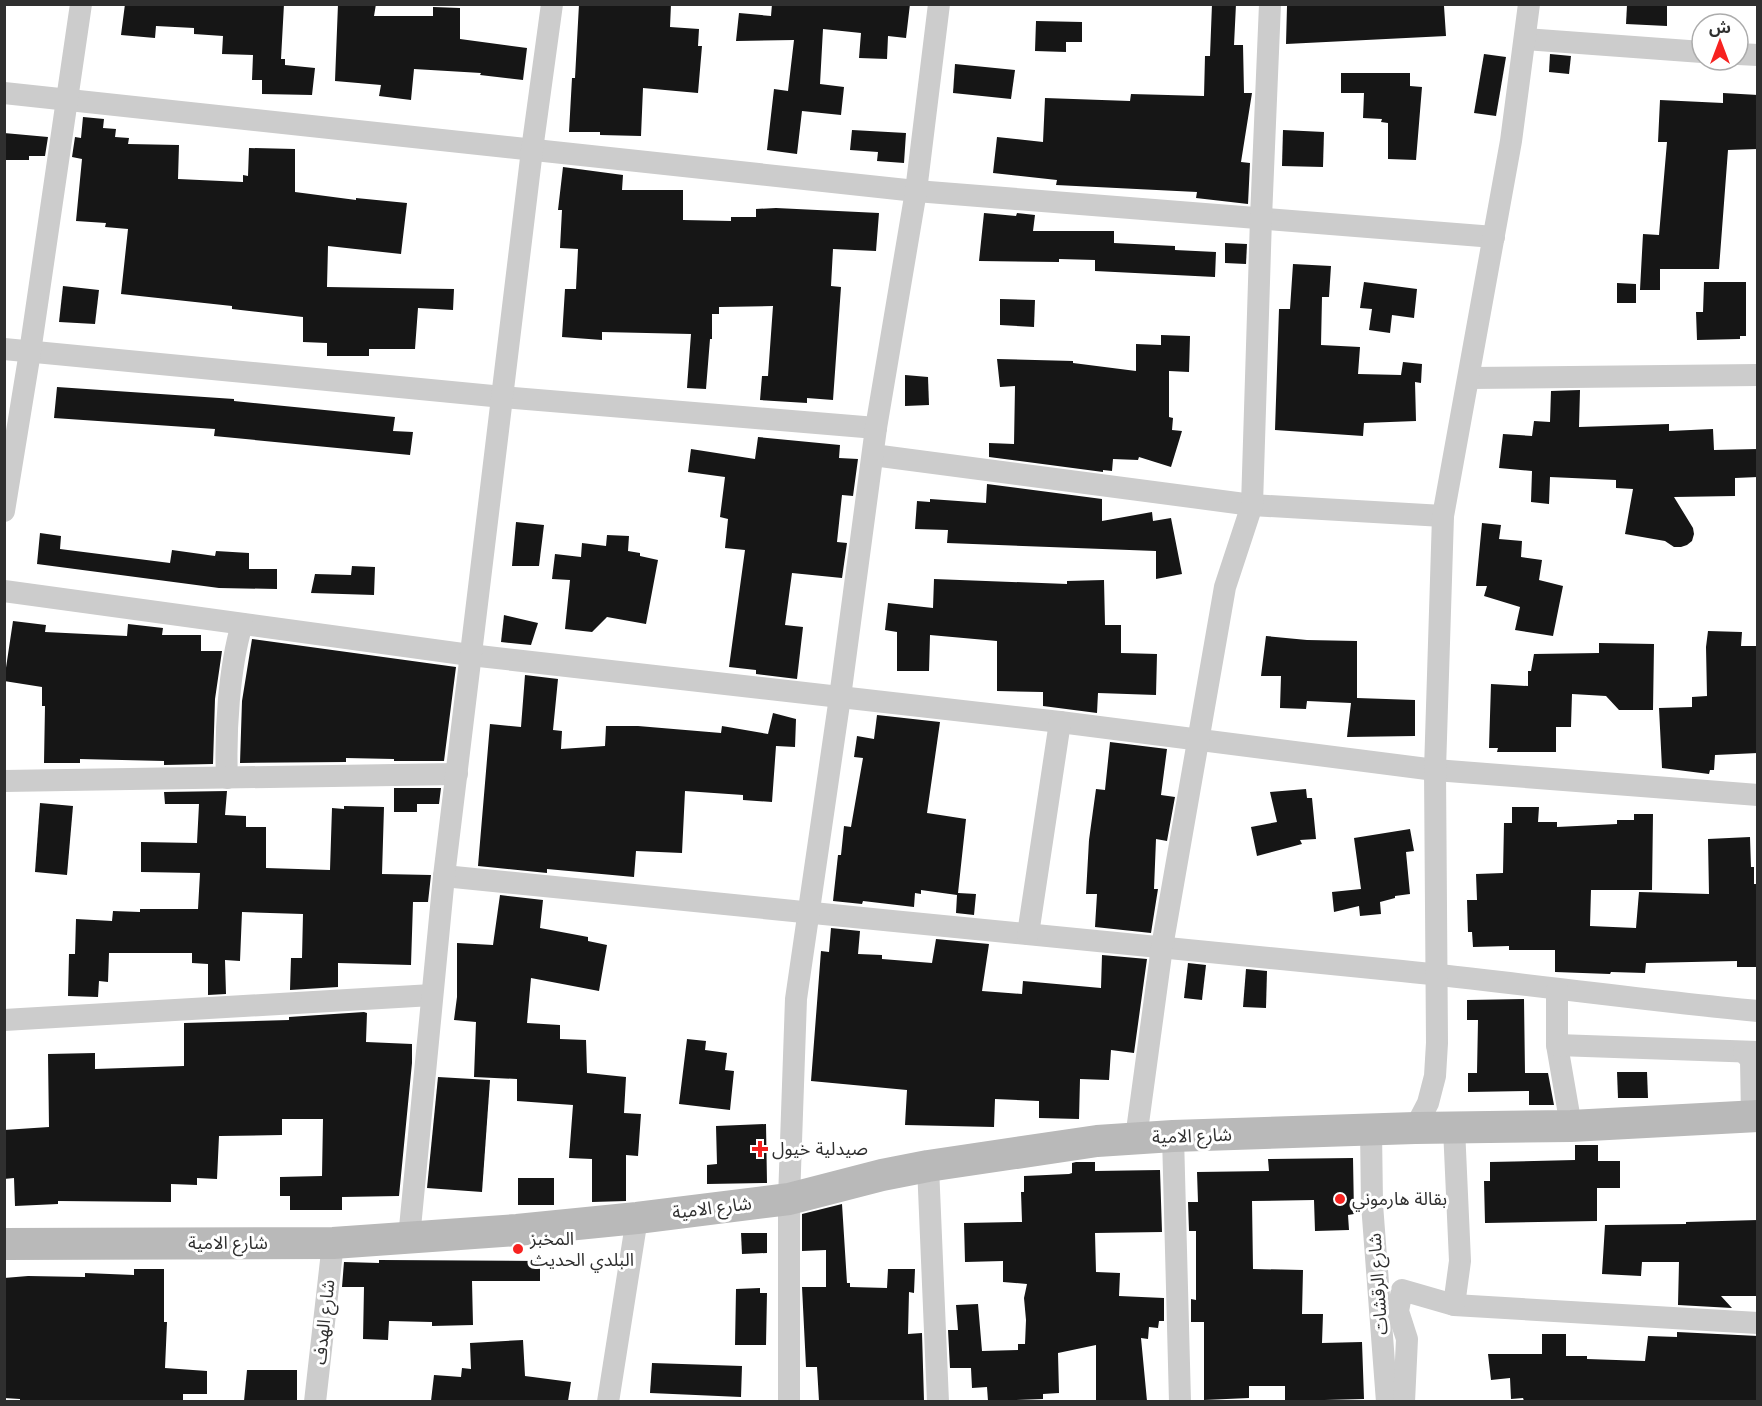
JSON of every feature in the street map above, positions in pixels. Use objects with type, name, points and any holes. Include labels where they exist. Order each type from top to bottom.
[{"type":"street","points":[[4,511],[30,352],[81,4]]},
{"type":"street","points":[[409,1238],[444,876],[532,150],[552,4]]},
{"type":"street","points":[[789,1401],[789,1199],[796,999],[876,428],[916,191],[939,4]]},
{"type":"street","points":[[1136,1138],[1162,947],[1226,587],[1252,505],[1270,4]]},
{"type":"street","points":[[1415,1128],[1428,1103],[1435,1076],[1437,1043],[1435,770],[1443,516],[1511,141],[1529,4]]},
{"type":"street","points":[[1525,39],[1690,50]]},
{"type":"street","points":[[4,93],[916,191],[1494,237]]},
{"type":"street","points":[[4,349],[503,397],[876,428]]},
{"type":"street","points":[[1469,378],[1758,375]]},
{"type":"street","points":[[873,455],[1252,505],[1443,516]]},
{"type":"street","points":[[4,591],[470,655],[1060,722],[1435,770],[1758,795]]},
{"type":"street","points":[[227,778],[227,733],[235,656],[242,624]]},
{"type":"street","points":[[1028,934],[1060,722]]},
{"type":"street","points":[[4,781],[457,774]]},
{"type":"street","points":[[444,876],[807,914],[1437,975],[1758,1011]]},
{"type":"street","points":[[1557,990],[1557,1045],[1571,1126]]},
{"type":"street","points":[[4,1020],[432,994]]},
{"type":"street","points":[[1557,1045],[1751,1052],[1755,1115]]},
{"type":"street","name":"شارع الامية","points":[[4,1244],[333,1243],[409,1238],[637,1218],[789,1199],[882,1175],[928,1166],[1032,1150],[1136,1138],[1415,1128],[1571,1126],[1755,1115]]},
{"type":"street","points":[[1454,1128],[1460,1261],[1454,1305]]},
{"type":"street","name":"شارع الرقشات","points":[[1371,1130],[1372,1195],[1387,1401]]},
{"type":"street","points":[[1173,1136],[1180,1401]]},
{"type":"street","points":[[928,1166],[938,1401]]},
{"type":"street","points":[[608,1401],[637,1218]]},
{"type":"street","name":"شارع الهدف","points":[[315,1401],[333,1243]]},
{"type":"street","points":[[1404,1401],[1407,1339],[1398,1311],[1402,1290],[1454,1305],[1758,1323]]},
{"type":"building","points":[[125,4],[284,4],[281,59],[285,59],[285,65],[315,68],[312,95],[262,94],[262,80],[252,80],[253,55],[222,54],[223,36],[194,34],[194,28],[156,26],[155,38],[121,35]]},
{"type":"building","points":[[338,4],[376,4],[374,16],[433,16],[433,7],[460,8],[460,39],[527,48],[523,80],[480,75],[481,73],[414,69],[411,100],[379,96],[381,85],[335,81]]},
{"type":"building","points":[[579,4],[671,4],[670,27],[699,29],[698,46],[702,46],[698,93],[643,88],[641,136],[569,132]]},
{"type":"building","points":[[772,4],[910,4],[906,38],[888,36],[887,59],[859,58],[861,33],[823,29],[820,84],[844,87],[841,115],[802,111],[797,154],[767,150],[774,89],[788,91],[794,40],[736,41],[739,13],[771,16]]},
{"type":"building","points":[[1212,4],[1236,4],[1234,45],[1243,45],[1244,93],[1252,93],[1241,162],[1250,163],[1248,204],[1196,198],[1197,192],[1056,185],[1057,180],[993,173],[997,137],[1043,142],[1045,98],[1130,101],[1131,94],[1204,96],[1205,56],[1210,56]]},
{"type":"building","points":[[1328,4],[1444,6],[1446,36],[1286,44],[1287,6],[1328,6]]},
{"type":"building","points":[[1627,5],[1667,6],[1667,26],[1626,24]]},
{"type":"building","points":[[1036,21],[1082,22],[1082,42],[1066,42],[1066,52],[1035,51]]},
{"type":"building","points":[[1484,54],[1506,57],[1496,116],[1474,113]]},
{"type":"building","points":[[1550,54],[1571,56],[1569,74],[1549,72]]},
{"type":"building","points":[[955,64],[1015,70],[1011,99],[953,93]]},
{"type":"building","points":[[1341,73],[1410,73],[1410,86],[1422,87],[1416,160],[1388,159],[1388,123],[1381,122],[1382,119],[1363,118],[1364,93],[1341,93]]},
{"type":"building","points":[[1723,93],[1758,95],[1758,149],[1728,150],[1719,269],[1660,269],[1660,290],[1640,290],[1643,234],[1659,235],[1667,142],[1658,142],[1660,100],[1723,103]]},
{"type":"building","points":[[83,117],[104,119],[103,128],[116,129],[115,137],[129,138],[128,144],[179,145],[178,179],[243,182],[243,175],[248,176],[249,148],[295,149],[295,192],[356,200],[356,198],[407,203],[401,254],[328,246],[327,287],[454,289],[453,310],[418,308],[415,349],[369,349],[369,356],[327,356],[327,343],[303,342],[303,317],[232,309],[232,306],[121,294],[128,229],[105,227],[106,223],[76,221],[82,159],[72,157],[75,137],[81,138]]},
{"type":"building","points":[[852,130],[906,133],[904,163],[877,161],[878,152],[850,150]]},
{"type":"building","points":[[1283,130],[1324,132],[1323,167],[1282,166]]},
{"type":"building","points":[[4,133],[48,137],[45,156],[29,156],[29,160],[4,160]]},
{"type":"building","points":[[563,167],[623,175],[622,190],[683,190],[683,220],[731,221],[731,217],[756,217],[756,209],[776,208],[879,213],[876,251],[833,249],[831,286],[841,287],[833,400],[807,398],[807,403],[760,400],[762,376],[768,376],[773,306],[719,307],[719,314],[712,314],[712,339],[710,339],[706,389],[687,388],[691,334],[602,332],[602,340],[562,337],[565,289],[576,289],[578,249],[560,248],[562,210],[558,210]]},
{"type":"building","points":[[984,213],[1035,215],[1033,231],[1114,231],[1114,243],[1175,246],[1175,250],[1216,252],[1215,277],[1095,271],[1095,260],[979,261]]},
{"type":"building","points":[[1225,243],[1247,244],[1246,264],[1225,263]]},
{"type":"building","points":[[1293,264],[1331,266],[1329,297],[1322,297],[1321,345],[1360,347],[1358,374],[1401,375],[1403,362],[1422,364],[1421,383],[1415,382],[1416,421],[1364,423],[1363,436],[1275,430],[1279,309],[1290,309]]},
{"type":"building","points":[[1364,282],[1417,289],[1414,318],[1392,315],[1390,333],[1369,330],[1372,309],[1360,308]]},
{"type":"building","points":[[1704,282],[1746,282],[1746,336],[1740,336],[1740,339],[1697,340],[1696,312],[1703,312]]},
{"type":"building","points":[[1617,283],[1636,284],[1636,303],[1617,303]]},
{"type":"building","points":[[63,286],[99,290],[95,324],[59,322]]},
{"type":"building","points":[[1000,299],[1035,300],[1034,327],[1000,325]]},
{"type":"building","points":[[1161,335],[1190,336],[1189,372],[1169,371],[1169,417],[1173,418],[1172,430],[1182,431],[1171,467],[1139,457],[1138,460],[1113,459],[1112,471],[1103,470],[1103,472],[989,457],[989,443],[1014,444],[1015,386],[1000,387],[997,359],[1073,361],[1073,363],[1136,371],[1136,344],[1161,345]]},
{"type":"building","points":[[905,375],[928,377],[929,405],[905,406]]},
{"type":"building","points":[[57,387],[234,399],[234,401],[395,417],[393,431],[413,432],[410,455],[214,436],[215,429],[54,418]]},
{"type":"building","points":[[1580,390],[1579,427],[1669,424],[1669,431],[1713,429],[1714,450],[1758,449],[1758,477],[1735,478],[1735,496],[1674,497],[1693,528],[1694,534],[1692,541],[1681,547],[1674,547],[1665,541],[1625,534],[1633,489],[1616,488],[1616,480],[1550,477],[1549,504],[1531,502],[1532,471],[1499,468],[1503,434],[1532,436],[1534,421],[1550,422],[1551,391]]},
{"type":"building","points":[[758,437],[840,445],[839,458],[858,459],[853,496],[842,495],[837,542],[847,543],[842,578],[792,573],[785,625],[803,627],[797,679],[756,674],[756,670],[729,667],[745,550],[725,548],[728,519],[720,517],[725,477],[688,472],[691,449],[755,459]]},
{"type":"building","points":[[987,484],[1102,499],[1102,521],[1152,512],[1153,521],[1171,518],[1182,574],[1156,579],[1156,551],[947,543],[948,530],[915,529],[917,501],[930,502],[930,499],[986,503]]},
{"type":"building","points":[[516,522],[544,525],[539,566],[512,566]]},
{"type":"building","points":[[1482,523],[1501,525],[1499,539],[1522,541],[1521,557],[1542,560],[1539,580],[1563,586],[1553,636],[1515,630],[1520,607],[1484,596],[1487,586],[1476,586]]},
{"type":"building","points":[[40,533],[61,536],[60,549],[170,563],[172,550],[215,556],[216,551],[249,553],[249,569],[277,569],[277,589],[219,588],[37,564]]},
{"type":"building","points":[[607,535],[629,536],[628,551],[658,560],[646,624],[607,617],[592,632],[565,629],[570,580],[552,579],[555,554],[581,557],[582,543],[606,546]]},
{"type":"building","points":[[352,566],[375,567],[374,595],[311,593],[315,574],[351,575]]},
{"type":"building","points":[[934,579],[1067,584],[1067,581],[1104,580],[1105,625],[1121,625],[1121,653],[1157,654],[1156,695],[1098,693],[1097,713],[1043,706],[1043,692],[997,691],[997,641],[930,635],[929,671],[897,671],[897,632],[885,630],[888,603],[933,608]]},
{"type":"building","points":[[504,615],[538,623],[531,645],[501,642]]},
{"type":"building","points":[[13,621],[46,625],[45,632],[127,636],[128,624],[163,628],[162,635],[201,635],[201,651],[222,651],[215,699],[213,764],[164,765],[164,761],[80,759],[80,763],[44,763],[45,706],[42,706],[42,687],[4,681]]},
{"type":"building","points":[[1708,631],[1742,632],[1741,646],[1758,646],[1758,753],[1715,755],[1714,770],[1710,770],[1709,774],[1662,768],[1659,708],[1692,707],[1692,697],[1707,696]]},
{"type":"building","points":[[1266,636],[1357,641],[1357,698],[1415,700],[1415,736],[1347,737],[1351,703],[1307,701],[1306,709],[1280,708],[1281,676],[1261,676]]},
{"type":"building","points":[[252,639],[456,667],[444,761],[346,758],[346,762],[240,763],[242,701]]},
{"type":"building","points":[[1599,643],[1654,644],[1653,710],[1619,710],[1606,696],[1572,694],[1571,727],[1556,727],[1556,752],[1497,752],[1498,748],[1489,748],[1491,684],[1528,686],[1528,671],[1531,671],[1534,654],[1599,653]]},
{"type":"building","points":[[525,675],[558,679],[553,730],[562,731],[561,749],[605,746],[606,726],[638,726],[721,733],[722,726],[768,734],[773,713],[796,719],[795,747],[776,746],[772,802],[743,800],[743,795],[685,791],[682,853],[636,851],[634,877],[547,869],[547,873],[478,866],[490,724],[521,727]]},
{"type":"building","points":[[877,715],[940,722],[927,813],[966,819],[958,893],[976,894],[974,915],[956,913],[957,895],[921,890],[921,894],[915,893],[914,907],[863,901],[862,904],[833,901],[844,826],[851,827],[863,758],[854,757],[857,736],[874,739]]},
{"type":"building","points":[[1110,742],[1167,749],[1161,795],[1175,797],[1167,841],[1156,839],[1154,889],[1158,889],[1151,933],[1095,927],[1097,894],[1086,894],[1089,840],[1096,789],[1105,790]]},
{"type":"building","points":[[394,788],[441,788],[439,804],[417,804],[417,812],[394,812]]},
{"type":"building","points":[[1306,789],[1307,798],[1312,798],[1316,839],[1300,840],[1302,844],[1257,856],[1251,827],[1277,822],[1270,792]]},
{"type":"building","points":[[227,791],[225,815],[246,816],[246,827],[266,827],[266,868],[330,870],[332,808],[384,807],[382,874],[431,875],[428,902],[413,902],[411,965],[338,963],[338,987],[290,990],[291,958],[302,958],[303,914],[242,912],[240,961],[225,960],[226,994],[208,995],[208,964],[192,963],[192,953],[109,953],[108,982],[99,981],[98,997],[68,996],[69,954],[75,954],[76,919],[112,921],[113,911],[198,909],[200,873],[141,872],[141,842],[197,843],[199,804],[165,804],[164,792]]},
{"type":"building","points":[[40,803],[73,806],[67,875],[35,872]]},
{"type":"building","points":[[1512,807],[1539,807],[1538,822],[1557,822],[1557,827],[1617,824],[1617,820],[1634,820],[1634,814],[1653,814],[1652,890],[1591,890],[1590,926],[1636,928],[1639,892],[1709,894],[1708,839],[1750,837],[1751,867],[1754,867],[1754,884],[1757,884],[1758,967],[1737,967],[1737,961],[1646,963],[1645,973],[1555,972],[1555,950],[1509,950],[1509,946],[1473,947],[1472,932],[1468,932],[1467,900],[1477,900],[1476,874],[1503,873],[1504,823],[1512,823]]},
{"type":"building","points":[[1410,829],[1414,851],[1406,852],[1410,894],[1395,896],[1395,898],[1380,902],[1381,914],[1360,916],[1359,906],[1334,912],[1332,892],[1361,889],[1354,838]]},
{"type":"building","points":[[500,895],[543,900],[540,928],[588,937],[588,941],[607,945],[599,991],[531,978],[527,1023],[560,1025],[560,1039],[586,1040],[587,1073],[626,1077],[624,1113],[641,1114],[638,1156],[626,1155],[626,1201],[592,1202],[592,1159],[569,1158],[573,1105],[517,1101],[517,1079],[474,1077],[476,1022],[454,1020],[457,997],[457,943],[493,945]]},
{"type":"building","points":[[831,928],[860,931],[858,954],[882,955],[882,959],[932,963],[936,939],[989,944],[982,991],[1022,994],[1023,981],[1101,988],[1102,955],[1147,959],[1134,1053],[1111,1050],[1109,1080],[1080,1079],[1079,1119],[1039,1118],[1039,1101],[995,1099],[994,1127],[905,1125],[907,1090],[811,1081],[821,951],[829,952]]},
{"type":"building","points":[[1188,963],[1206,965],[1202,1000],[1184,998]]},
{"type":"building","points":[[1246,969],[1267,971],[1266,1008],[1243,1007]]},
{"type":"building","points":[[1524,999],[1525,1073],[1548,1073],[1554,1105],[1529,1105],[1529,1091],[1468,1092],[1468,1073],[1477,1073],[1478,1020],[1467,1020],[1467,1000]]},
{"type":"building","points":[[367,1013],[366,1042],[412,1044],[399,1196],[342,1197],[342,1210],[290,1210],[290,1196],[280,1196],[280,1177],[322,1176],[323,1119],[282,1119],[282,1135],[219,1136],[217,1179],[197,1178],[197,1185],[171,1184],[171,1202],[58,1201],[58,1204],[15,1206],[14,1178],[4,1179],[4,1130],[49,1127],[48,1054],[95,1053],[95,1069],[184,1066],[184,1023],[289,1020],[289,1017]]},
{"type":"building","points":[[687,1039],[706,1041],[705,1050],[727,1053],[725,1070],[734,1071],[730,1110],[679,1104]]},
{"type":"building","points":[[1617,1072],[1647,1072],[1648,1098],[1618,1098]]},
{"type":"building","points":[[438,1077],[490,1080],[482,1192],[427,1188]]},
{"type":"building","points":[[766,1124],[767,1183],[707,1184],[707,1165],[717,1164],[716,1126]]},
{"type":"building","points":[[1575,1145],[1598,1145],[1598,1161],[1620,1161],[1620,1188],[1597,1188],[1597,1221],[1485,1223],[1484,1181],[1490,1181],[1490,1162],[1575,1160]]},
{"type":"building","points":[[1353,1158],[1354,1214],[1348,1215],[1349,1230],[1315,1231],[1314,1200],[1252,1201],[1253,1269],[1303,1270],[1302,1314],[1323,1314],[1322,1343],[1362,1342],[1364,1399],[1285,1401],[1285,1386],[1249,1386],[1249,1398],[1204,1400],[1204,1322],[1191,1322],[1191,1299],[1196,1300],[1196,1231],[1189,1231],[1188,1202],[1198,1202],[1197,1172],[1269,1171],[1268,1159]]},
{"type":"building","points":[[1095,1162],[1095,1171],[1160,1170],[1162,1232],[1095,1233],[1096,1272],[1120,1273],[1119,1296],[1164,1298],[1164,1321],[1159,1321],[1158,1328],[1149,1327],[1148,1339],[1141,1338],[1147,1401],[1096,1401],[1096,1345],[1058,1353],[1059,1393],[1043,1394],[1043,1399],[988,1401],[987,1387],[972,1388],[971,1368],[950,1368],[948,1330],[958,1330],[956,1305],[978,1304],[982,1351],[1018,1350],[1018,1344],[1025,1344],[1024,1298],[1027,1284],[1003,1282],[1003,1261],[965,1262],[964,1223],[1022,1222],[1021,1192],[1024,1192],[1024,1176],[1069,1174],[1072,1173],[1072,1163]]},
{"type":"building","points":[[518,1178],[554,1178],[554,1205],[518,1205]]},
{"type":"building","points":[[842,1204],[847,1283],[850,1283],[850,1287],[887,1288],[888,1269],[915,1269],[914,1293],[909,1292],[908,1334],[922,1333],[924,1401],[819,1401],[817,1367],[806,1367],[802,1287],[826,1287],[826,1250],[802,1251],[802,1214]]},
{"type":"building","points":[[1758,1220],[1758,1296],[1721,1296],[1732,1308],[1678,1305],[1679,1262],[1642,1262],[1641,1276],[1602,1274],[1605,1225]]},
{"type":"building","points":[[741,1233],[767,1233],[767,1253],[742,1254]]},
{"type":"building","points":[[379,1260],[540,1261],[540,1281],[472,1281],[473,1325],[432,1326],[432,1322],[389,1321],[388,1340],[363,1339],[364,1287],[342,1287],[344,1262],[379,1263]]},
{"type":"building","points":[[134,1269],[164,1269],[164,1322],[167,1322],[165,1368],[207,1371],[207,1394],[183,1394],[183,1401],[20,1401],[20,1399],[4,1398],[4,1278],[85,1277],[85,1273],[134,1275]]},
{"type":"building","points":[[760,1288],[760,1293],[767,1293],[766,1345],[735,1345],[736,1289]]},
{"type":"building","points":[[1677,1332],[1758,1336],[1758,1401],[1524,1401],[1523,1398],[1511,1399],[1510,1378],[1491,1380],[1488,1354],[1542,1354],[1542,1334],[1566,1334],[1566,1356],[1645,1361],[1648,1336],[1677,1337]]},
{"type":"building","points":[[523,1340],[525,1376],[571,1382],[568,1401],[431,1401],[434,1375],[461,1377],[462,1368],[471,1369],[470,1343]]},
{"type":"building","points":[[652,1363],[742,1366],[741,1397],[650,1393]]},
{"type":"building","points":[[247,1370],[297,1370],[297,1401],[244,1401]]},
{"type":"place","name":"صيدلية خيول","points":[[760,1149]]},
{"type":"place","name":"بقالة هارموني","points":[[1340,1199]]},
{"type":"place","name":"المخبز البلدي الحديث","points":[[518,1249]]}]
